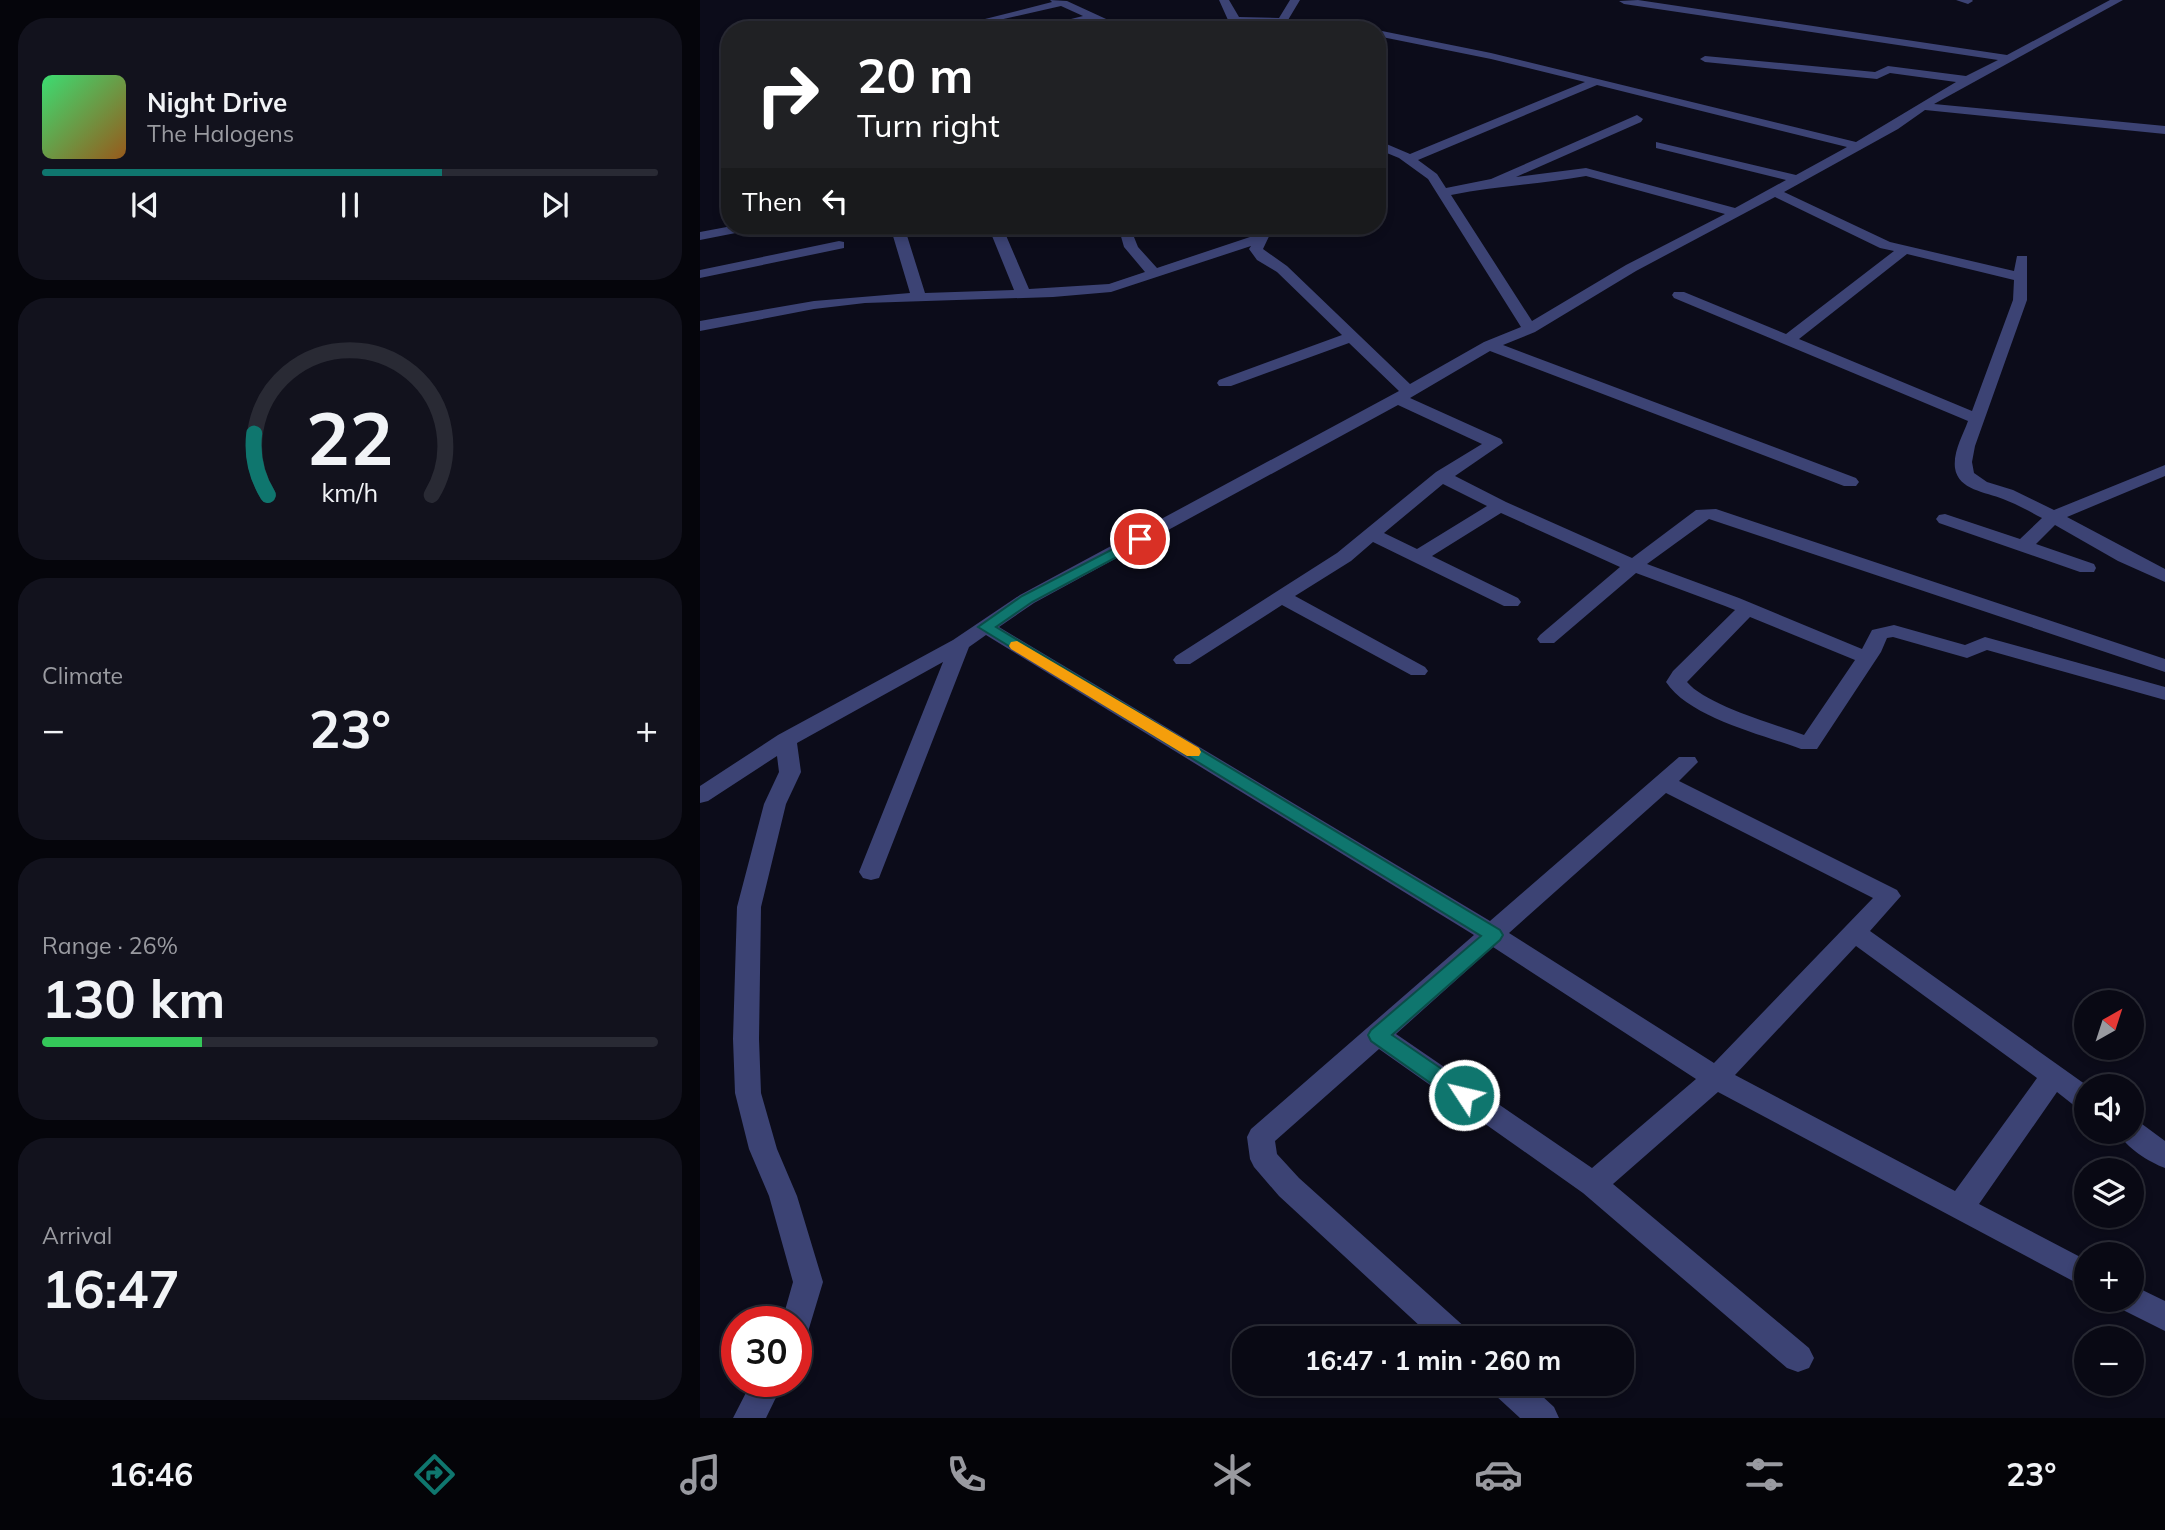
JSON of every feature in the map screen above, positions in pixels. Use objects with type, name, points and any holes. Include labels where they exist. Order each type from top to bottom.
[{"type":"street","points":[[1224,0],[1233,18],[1246,21]]},
{"type":"street","points":[[1961,0],[1968,1]]},
{"type":"street","points":[[700,796],[786,740],[960,644],[1027,599],[1403,395],[1489,345],[1530,329],[1631,268],[1737,213],[1858,146],[1968,80],[2118,0]]},
{"type":"street","points":[[1282,21],[1295,1]]},
{"type":"street","points":[[1624,1],[2008,58]]},
{"type":"street","points":[[990,19],[1059,2],[1106,21]]},
{"type":"street","points":[[1072,21],[1095,16]]},
{"type":"street","points":[[1386,35],[1491,56],[1858,146]]},
{"type":"street","points":[[1705,59],[1877,76],[1888,69],[1968,80]]},
{"type":"street","points":[[1409,159],[1596,82]]},
{"type":"street","points":[[1923,106],[2165,130]]},
{"type":"street","points":[[1495,182],[1637,119]]},
{"type":"street","points":[[1660,145],[1796,178]]},
{"type":"street","points":[[1386,148],[1409,159],[1433,177],[1530,329]]},
{"type":"street","points":[[1444,192],[1495,182],[1539,180],[1586,172],[1737,213]]},
{"type":"street","points":[[1774,192],[1903,251],[2021,277]]},
{"type":"street","points":[[700,236],[721,232]]},
{"type":"street","points":[[900,235],[919,298]]},
{"type":"street","points":[[999,235],[1023,293]]},
{"type":"street","points":[[1126,235],[1134,253],[1155,274]]},
{"type":"street","points":[[700,326],[814,305],[865,299],[1097,290],[1155,274],[1256,235]]},
{"type":"street","points":[[1182,660],[1373,535],[1442,476],[1495,443],[1403,395],[1351,337],[1282,269],[1262,257],[1256,249],[1263,235]]},
{"type":"street","points":[[700,274],[839,245]]},
{"type":"street","points":[[1788,340],[1903,251]]},
{"type":"street","points":[[2022,259],[2020,300],[1967,446],[1963,464],[1967,477],[1984,488],[2005,493],[2054,516],[2139,566],[2165,576]]},
{"type":"street","points":[[1679,295],[1978,419]]},
{"type":"street","points":[[1225,383],[1351,337]]},
{"type":"street","points":[[1489,345],[1850,482]]},
{"type":"street","points":[[2022,546],[2054,516],[2165,470]]},
{"type":"street","points":[[1442,476],[1500,506],[1632,565],[1867,659]]},
{"type":"street","points":[[1418,557],[1500,506]]},
{"type":"street","points":[[1547,639],[1632,565],[1702,514],[1710,513],[2165,666]]},
{"type":"street","points":[[1945,519],[2087,568]]},
{"type":"street","points":[[1373,535],[1511,602]]},
{"type":"street","points":[[1282,597],[1418,671]]},
{"type":"street","points":[[1746,609],[1680,675],[1676,682],[1679,689],[1696,701],[1809,744],[1867,659],[1878,634],[1894,631],[1967,652],[1985,643],[2165,694]]},
{"type":"street","points":[[986,627],[1494,935],[1716,1078],[2074,1269]]},
{"type":"street","points":[[872,872],[960,644]]},
{"type":"street","points":[[786,740],[790,772],[775,804],[749,907],[746,1039],[748,1093],[763,1149],[783,1196],[808,1282],[801,1306]]},
{"type":"street","points":[[1442,1326],[1289,1186],[1265,1159],[1261,1137],[1688,762]]},
{"type":"street","points":[[1593,1184],[1716,1078],[1889,896],[1664,783]]},
{"type":"street","points":[[1853,931],[2074,1089]]},
{"type":"street","points":[[1378,1035],[1593,1184],[1798,1358]]},
{"type":"street","points":[[1959,1208],[2054,1075]]},
{"type":"street","points":[[2144,1141],[2165,1156]]},
{"type":"street","points":[[2144,1306],[2165,1317]]},
{"type":"street","points":[[1519,1396],[1543,1418]]},
{"type":"street","points":[[749,1418],[760,1397]]},
{"type":"slow traffic","points":[[1017,646],[1193,752]]},
{"type":"route","points":[[1140,539],[1027,599],[986,627],[1494,935],[1378,1035],[1464,1095]]}]
